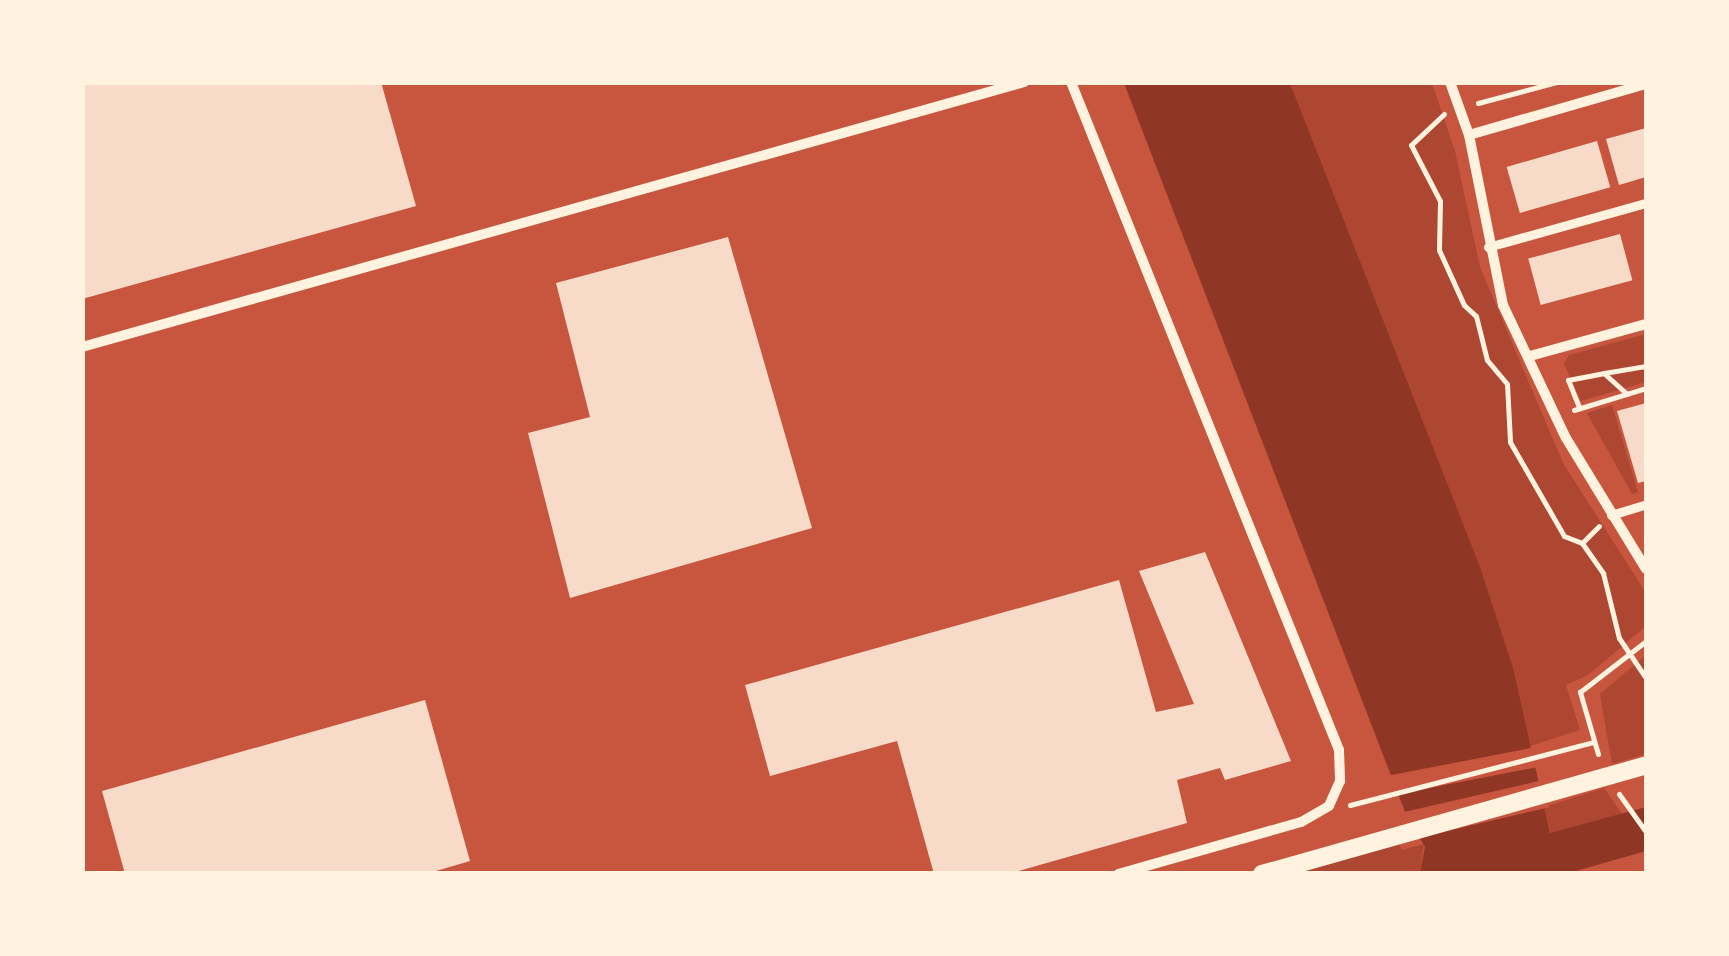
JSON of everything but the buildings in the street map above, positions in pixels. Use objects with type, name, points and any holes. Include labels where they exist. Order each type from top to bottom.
[{"type":"street","points":[[82,346],[1024,82]]},
{"type":"street","points":[[1071,82],[1339,750],[1340,781],[1329,806],[1301,822],[1118,874]]},
{"type":"street","points":[[1450,82],[1469,134],[1488,247],[1503,305],[1558,420],[1646,570]]},
{"type":"street","points":[[1469,134],[1646,84]]},
{"type":"street","points":[[1488,247],[1646,202]]},
{"type":"street","points":[[1530,356],[1646,324]]},
{"type":"street","points":[[1611,514],[1646,504]]},
{"type":"street","points":[[1262,874],[1608,779],[1646,765]]},
{"type":"path","points":[[1579,407],[1568,380],[1646,366]]},
{"type":"path","points":[[1604,374],[1626,394]]},
{"type":"path","points":[[1558,420],[1579,407],[1646,388]]},
{"type":"path","points":[[1582,543],[1602,574],[1630,656],[1646,678]]},
{"type":"path","points":[[1646,641],[1580,692],[1608,779],[1646,832]]},
{"type":"path","points":[[1380,802],[1594,742]]},
{"type":"shaded area","points":[[1124,83],[1290,83],[1480,567],[1513,668],[1550,833],[1646,807],[1646,851],[1569,873],[1420,873],[1425,847],[1407,817]]},
{"type":"shaded area","points":[[1290,83],[1432,83],[1455,151],[1480,267],[1563,463],[1646,593],[1646,626],[1588,675],[1566,685],[1580,730],[1530,746],[1479,566]]},
{"type":"shaded area","points":[[1646,334],[1646,382],[1581,401],[1564,364],[1569,355]]},
{"type":"shaded area","points":[[1612,405],[1638,492],[1632,494],[1587,413]]},
{"type":"shaded area","points":[[1646,655],[1646,754],[1612,764],[1600,694]]},
{"type":"shaded area","points":[[1604,788],[1622,814],[1551,834],[1544,807]]},
{"type":"shaded area","points":[[1399,844],[1402,850],[1424,844],[1420,873],[1288,874]]},
{"type":"pier","points":[[1536,747],[1540,767],[1393,795],[1389,776]]},
{"type":"pier","points":[[1543,780],[1549,807],[1407,840],[1401,813]]}]
